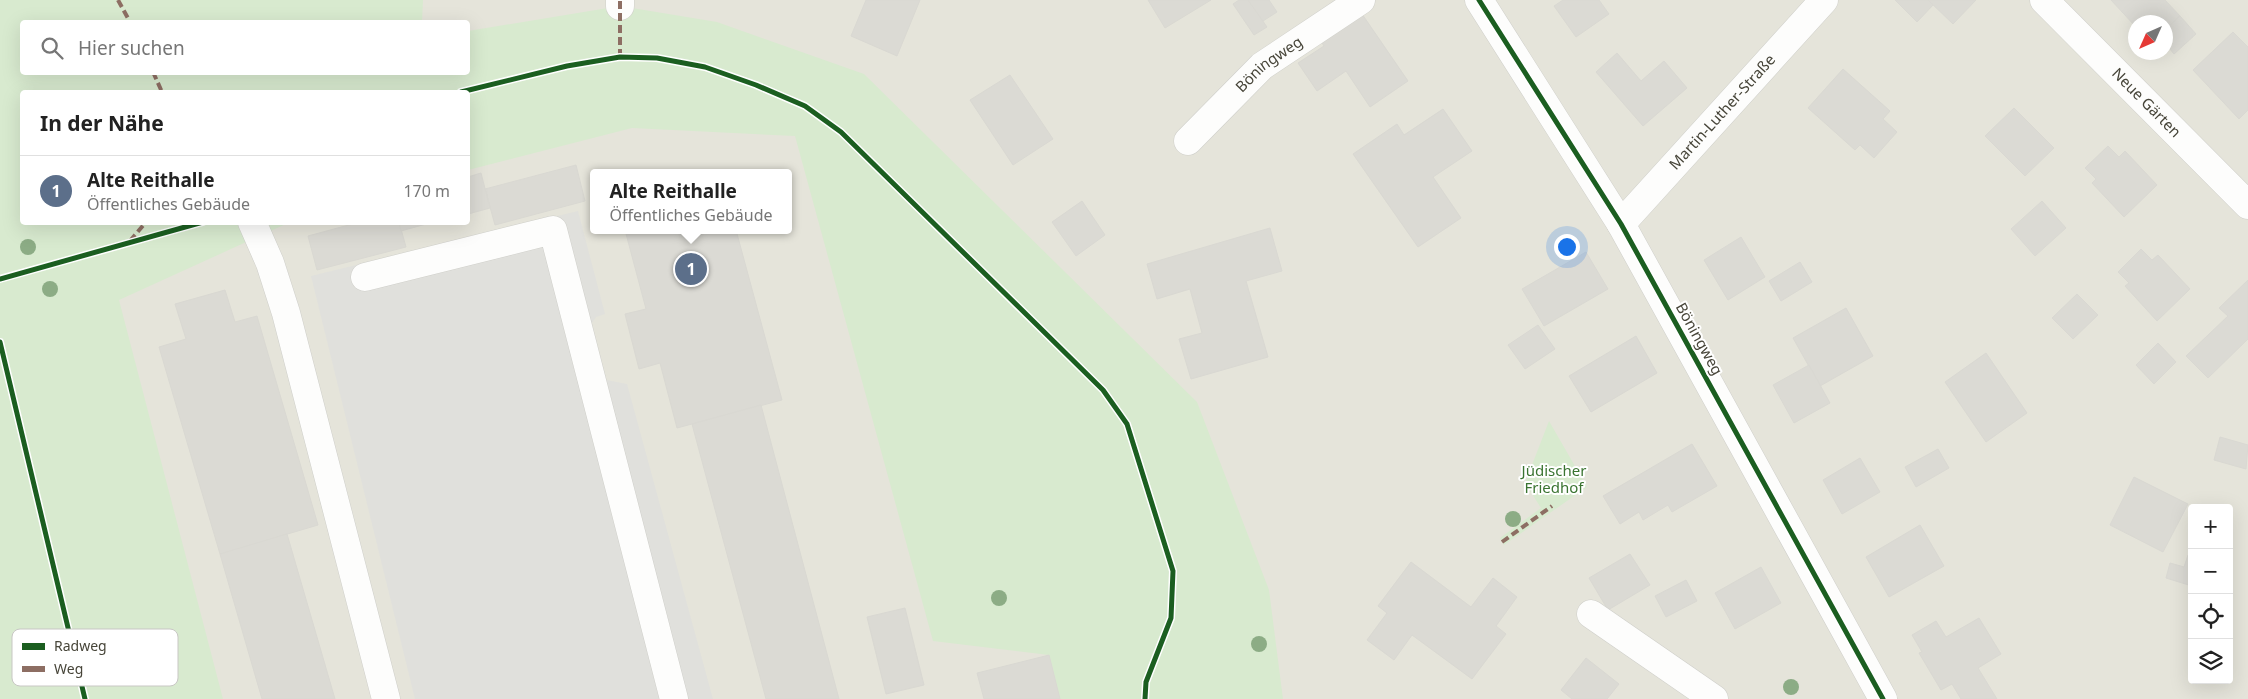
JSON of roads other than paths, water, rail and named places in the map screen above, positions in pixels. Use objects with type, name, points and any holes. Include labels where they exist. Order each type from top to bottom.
[{"type":"street","name":"Böningweg","points":[[1188,141],[1262,66],[1361,0]]},
{"type":"street","name":"Böningweg","points":[[1479,0],[1621,224],[1883,699]]},
{"type":"street","name":"Martin-Luther-Straße","points":[[1621,224],[1824,0]]},
{"type":"street","name":"Neue Gärten","points":[[2044,0],[2248,205]]},
{"type":"street","points":[[253,225],[270,263],[286,313],[386,699]]},
{"type":"street","points":[[365,277],[553,230],[674,699]]},
{"type":"street","points":[[1591,614],[1714,699]]},
{"type":"place","name":"Alte Reithalle","points":[[691,269]]},
{"type":"park label","name":"Jüdischer Friedhof","points":[[1554,480]]}]
